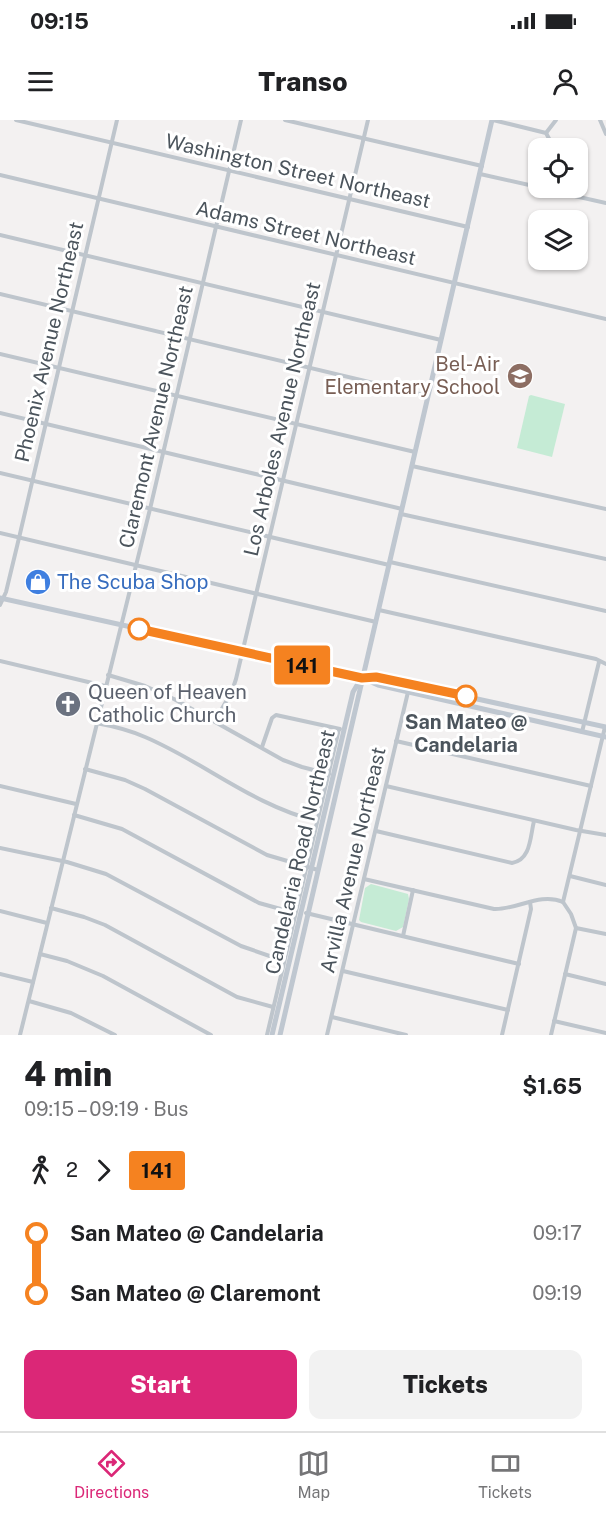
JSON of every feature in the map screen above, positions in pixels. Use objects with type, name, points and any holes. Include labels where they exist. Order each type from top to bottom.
[{"type":"main road","name":"Candelaria Road Northeast","points":[[280,1035],[493,120]]},
{"type":"main road","points":[[1,598],[362,678],[378,685],[604,737]]},
{"type":"main road","points":[[362,678],[376,677],[606,727]]},
{"type":"main road","name":"Candelaria Road Northeast","points":[[272,1035],[297,913],[342,730],[353,692],[362,678]]},
{"type":"main road","points":[[408,692],[414,688],[438,693],[454,693]]},
{"type":"street","name":"Washington Street Northeast","points":[[16,120],[468,227]]},
{"type":"street","name":"Phoenix Avenue Northeast","points":[[0,605],[19,538],[117,120]]},
{"type":"street","name":"Claremont Avenue Northeast","points":[[20,1035],[122,625],[241,120]]},
{"type":"street","points":[[285,120],[482,166]]},
{"type":"street","name":"Los Arboles Avenue Northeast","points":[[215,721],[235,685],[368,120]]},
{"type":"street","points":[[493,120],[546,133],[549,138]]},
{"type":"street","points":[[546,133],[556,120]]},
{"type":"street","points":[[600,120],[606,134]]},
{"type":"street","points":[[480,174],[528,185]]},
{"type":"street","name":"Adams Street Northeast","points":[[0,175],[606,319]]},
{"type":"street","points":[[588,198],[606,203]]},
{"type":"street","points":[[0,235],[441,340]]},
{"type":"street","points":[[0,294],[428,396]]},
{"type":"street","points":[[0,354],[415,452]]},
{"type":"street","points":[[0,413],[606,559]]},
{"type":"street","points":[[412,466],[606,509]]},
{"type":"street","points":[[0,473],[269,538],[606,611]]},
{"type":"street","points":[[0,533],[376,622]]},
{"type":"street","points":[[379,610],[596,659],[606,664]]},
{"type":"street","points":[[0,660],[105,686]]},
{"type":"street","points":[[582,732],[599,662]]},
{"type":"street","points":[[108,675],[159,691],[296,765],[329,774]]},
{"type":"street","name":"Arvilla Avenue Northeast","points":[[327,1035],[408,692]]},
{"type":"street","points":[[262,747],[272,718],[276,715],[351,732]]},
{"type":"street","points":[[96,723],[121,728],[151,740],[278,809],[317,821]]},
{"type":"street","points":[[563,902],[606,727]]},
{"type":"street","points":[[308,868],[317,821],[342,730]]},
{"type":"street","points":[[396,741],[591,786]]},
{"type":"street","points":[[85,769],[136,784],[267,855],[318,870]]},
{"type":"street","points":[[0,786],[76,804]]},
{"type":"street","points":[[386,786],[606,836]]},
{"type":"street","points":[[74,815],[122,829],[259,903],[519,964]]},
{"type":"street","points":[[376,831],[512,863],[526,855],[534,821]]},
{"type":"street","points":[[0,848],[62,863],[67,862],[106,874],[241,946],[284,961]]},
{"type":"street","points":[[570,876],[606,885]]},
{"type":"street","points":[[364,879],[494,909],[505,909],[550,899],[563,902],[572,914],[576,928],[551,1035]]},
{"type":"street","points":[[403,936],[413,890]]},
{"type":"street","points":[[502,1035],[531,909],[530,902]]},
{"type":"street","points":[[51,908],[105,925],[237,997],[273,1007]]},
{"type":"street","points":[[0,911],[47,923]]},
{"type":"street","points":[[267,1035],[297,913]]},
{"type":"street","points":[[576,928],[606,934]]},
{"type":"street","points":[[40,954],[67,961],[103,976],[210,1035]]},
{"type":"street","points":[[343,971],[508,1010]]},
{"type":"street","points":[[0,974],[33,982]]},
{"type":"street","points":[[565,974],[606,984]]},
{"type":"street","points":[[29,1001],[71,1013],[115,1035]]},
{"type":"street","points":[[332,1017],[406,1035]]},
{"type":"street","points":[[554,1021],[606,1033]]},
{"type":"green space","points":[[531,395],[565,404],[552,457],[517,448]]},
{"type":"green space","points":[[371,884],[408,894],[403,927],[396,931],[359,920],[365,888]]},
{"type":"bus line","name":"141","points":[[139,629],[362,678],[376,677],[466,696]]},
{"type":"place","name":"Bel-Air Elementary School","points":[[520,376]]},
{"type":"place","name":"The Scuba Shop","points":[[38,582]]},
{"type":"place","name":"San Mateo @ Candelaria","points":[[466,696]]},
{"type":"place","name":"Queen of Heaven Catholic Church","points":[[68,704]]}]
